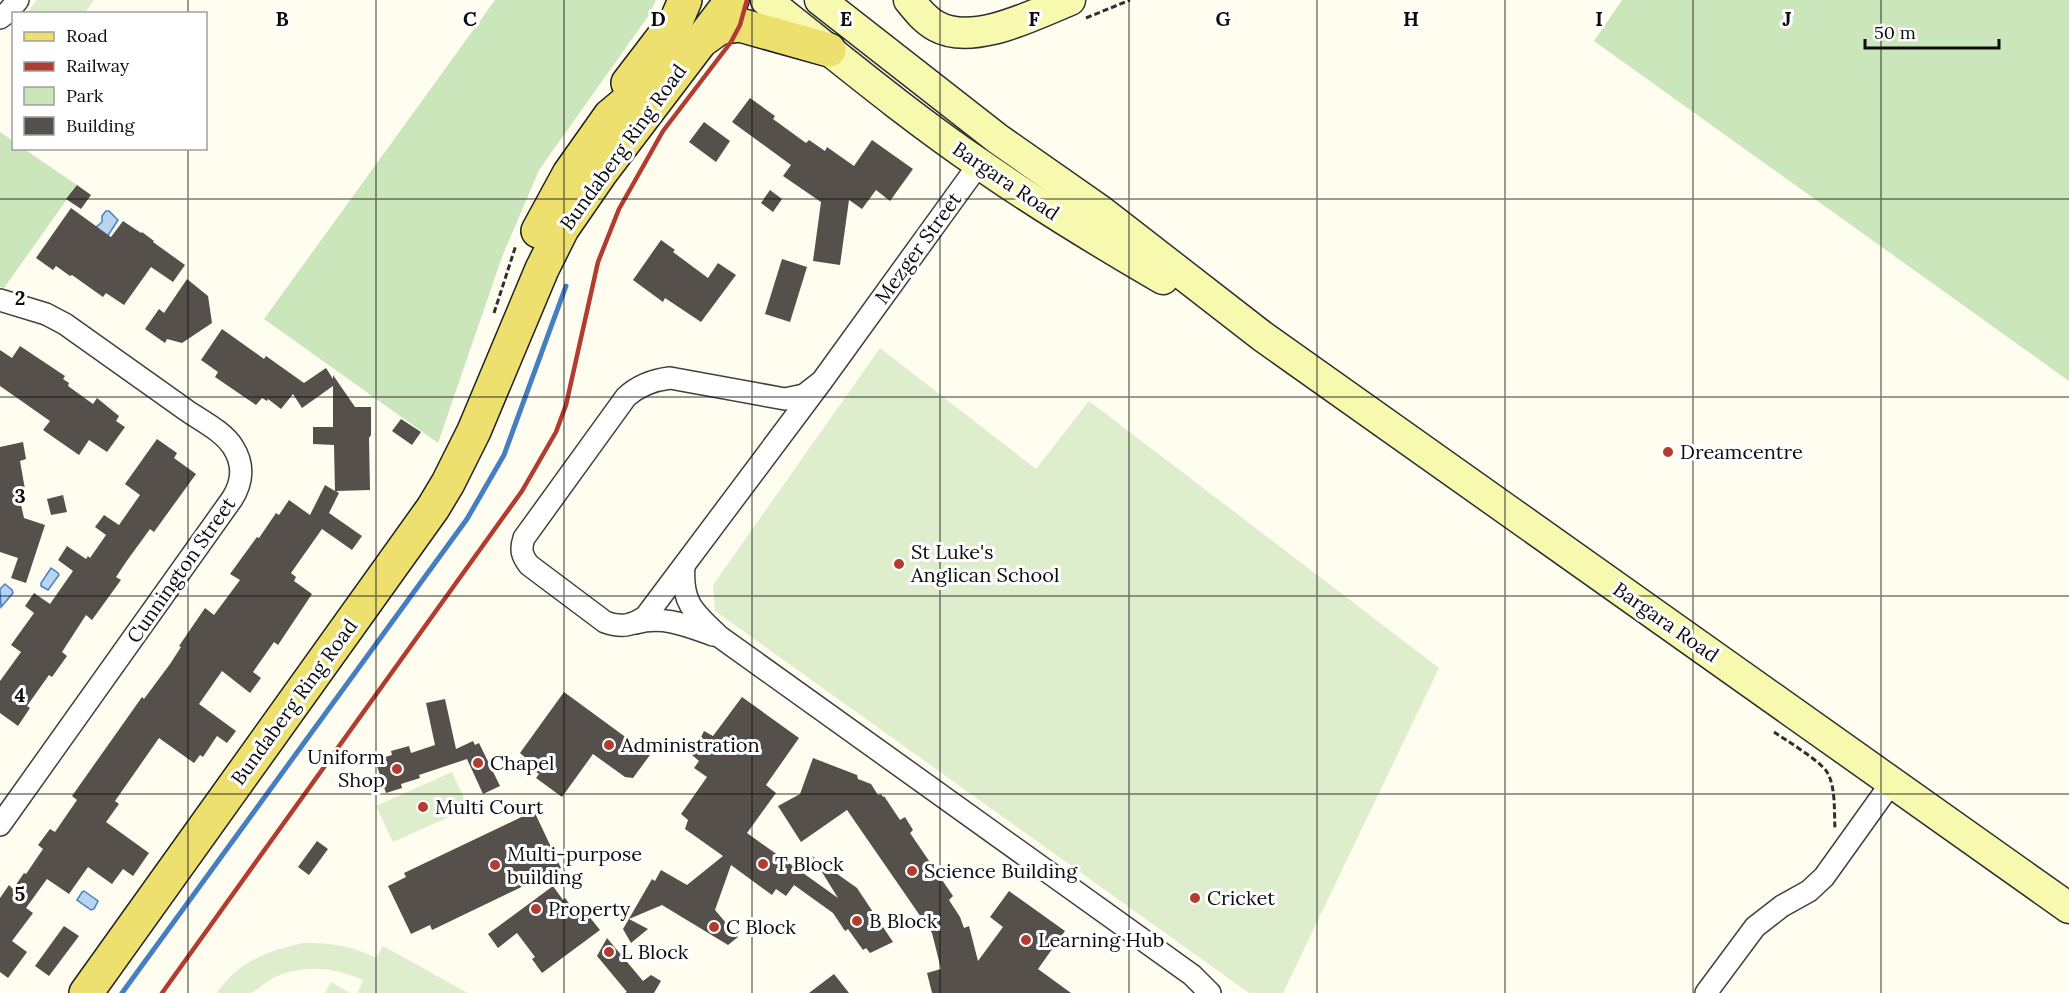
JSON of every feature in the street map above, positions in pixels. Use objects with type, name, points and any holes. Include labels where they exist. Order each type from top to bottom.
[{"type":"main road","points":[[610,116],[622,91],[677,19],[685,0]]},
{"type":"main road","name":"Bundaberg Ring Road","points":[[486,402],[499,335],[528,253],[569,174],[610,116],[641,90],[710,0]]},
{"type":"main road","name":"Bundaberg Ring Road","points":[[86,993],[433,508],[462,455],[542,269],[562,229],[602,171],[732,0]]},
{"type":"main road","name":"Bargara Road","points":[[766,0],[979,164],[1078,230],[1262,336]]},
{"type":"main road","name":"Bargara Road","points":[[820,0],[998,139],[1101,211],[1262,336],[2069,908]]},
{"type":"main road","points":[[909,0],[923,16],[936,26],[953,32],[971,32],[1012,25],[1070,0]]},
{"type":"main road","points":[[922,0],[947,24],[971,32]]},
{"type":"main road","points":[[699,42],[719,28],[735,24],[829,50]]},
{"type":"main road","points":[[979,164],[998,139]]},
{"type":"street","points":[[0,18],[18,0]]},
{"type":"street","name":"Mezger Street","points":[[636,623],[652,610],[979,164]]},
{"type":"street","name":"Cunnington Street","points":[[0,300],[46,314],[65,324],[224,437],[248,461],[232,499],[0,825]]},
{"type":"street","points":[[720,637],[690,626],[658,619],[623,626],[605,622],[529,565],[521,550],[524,538],[626,397],[642,385],[670,378],[785,399],[804,395],[822,381]]},
{"type":"street","points":[[684,566],[684,588],[691,609],[720,637],[1192,975],[1210,993]]},
{"type":"street","points":[[1706,993],[1755,927],[1782,906],[1809,891],[1824,877],[1892,782]]},
{"type":"path","points":[[491,322],[517,243]]},
{"type":"path","points":[[1774,732],[1827,772],[1831,784],[1835,828],[1833,835]]},
{"type":"green space","points":[[37,0],[94,0],[86,12],[28,12]]},
{"type":"green space","points":[[495,0],[656,0],[649,15],[539,170],[502,257],[438,443],[264,319]]},
{"type":"green space","points":[[1622,0],[2069,0],[2069,381],[1594,41]]},
{"type":"green space","points":[[0,132],[12,140],[12,150],[25,150],[77,185],[4,288],[0,287]]},
{"type":"green space","points":[[880,348],[1036,469],[1089,401],[1439,668],[1283,993],[1249,993],[715,611],[713,585]]},
{"type":"green space","name":"Multi Court","points":[[452,772],[469,808],[393,842],[376,806]]},
{"type":"green space","points":[[303,943],[341,946],[376,958],[383,946],[468,993],[359,993],[363,980],[341,972],[307,969],[273,978],[250,993],[217,993],[234,974],[254,959]]},
{"type":"green space","points":[[331,982],[350,993],[325,993]]},
{"type":"water","points":[[106,211],[118,220],[107,237],[95,228],[102,222],[102,216]]},
{"type":"water","points":[[51,568],[59,575],[48,590],[41,586],[41,583]]},
{"type":"water","points":[[5,584],[13,593],[1,607],[0,589]]},
{"type":"water","points":[[84,891],[98,901],[94,909],[91,910],[77,900]]},
{"type":"building","points":[[750,98],[775,116],[773,119],[806,143],[809,140],[825,151],[827,147],[854,166],[872,140],[913,169],[890,201],[876,190],[862,209],[849,200],[840,265],[813,261],[821,202],[783,176],[791,165],[732,122]]},
{"type":"building","points":[[704,122],[730,141],[716,162],[689,142]]},
{"type":"building","points":[[77,185],[91,195],[81,209],[66,199]]},
{"type":"building","points":[[770,190],[782,199],[773,212],[761,203]]},
{"type":"building","points":[[71,208],[111,237],[123,221],[142,232],[185,265],[173,282],[151,267],[124,305],[106,293],[103,297],[72,275],[70,276],[56,266],[53,270],[36,258]]},
{"type":"building","points":[[661,240],[708,278],[718,263],[736,275],[701,322],[665,298],[663,302],[633,280]]},
{"type":"building","points":[[782,259],[807,267],[790,322],[765,314]]},
{"type":"building","points":[[187,279],[208,296],[212,323],[182,343],[167,339],[165,343],[145,329],[159,309],[164,313]]},
{"type":"building","points":[[222,329],[264,359],[266,356],[304,383],[326,368],[355,407],[371,407],[370,490],[336,491],[339,493],[329,513],[362,536],[352,550],[322,529],[291,573],[296,577],[294,581],[312,594],[278,645],[274,642],[253,672],[261,678],[250,693],[222,671],[199,704],[236,731],[227,743],[217,736],[203,757],[200,755],[194,763],[159,738],[115,801],[119,804],[106,822],[149,853],[133,876],[123,869],[112,884],[88,867],[69,894],[47,879],[26,908],[33,913],[12,941],[27,952],[8,978],[0,972],[0,898],[9,885],[13,889],[24,873],[26,874],[43,849],[38,845],[50,829],[55,832],[77,800],[72,796],[142,697],[144,699],[170,664],[181,647],[179,646],[205,608],[214,615],[240,580],[230,574],[276,513],[279,515],[289,500],[310,515],[325,485],[335,491],[334,445],[313,444],[313,427],[333,427],[333,386],[302,408],[293,394],[281,409],[268,399],[267,401],[262,398],[256,405],[215,377],[218,372],[201,360]]},
{"type":"building","points":[[20,346],[65,376],[63,379],[69,383],[68,386],[93,404],[97,398],[119,416],[116,421],[125,427],[107,452],[89,440],[79,455],[43,430],[50,421],[0,386],[0,350],[12,358]]},
{"type":"building","points":[[401,419],[421,432],[412,445],[392,431]]},
{"type":"building","points":[[157,439],[177,453],[174,458],[196,474],[154,532],[150,529],[126,562],[116,577],[121,580],[92,620],[86,615],[62,652],[67,656],[52,677],[49,675],[27,706],[30,708],[18,726],[0,713],[0,681],[21,652],[11,645],[34,613],[25,606],[34,593],[50,604],[73,571],[58,560],[67,546],[86,559],[88,556],[90,558],[106,535],[95,527],[104,515],[119,525],[140,495],[125,484]]},
{"type":"building","points":[[23,442],[26,459],[20,461],[26,495],[19,496],[24,518],[45,525],[26,583],[11,578],[18,558],[0,552],[0,447]]},
{"type":"building","points":[[63,495],[67,512],[51,515],[47,499]]},
{"type":"building","name":"Administration","points":[[564,692],[650,755],[633,778],[625,777],[593,754],[562,797],[536,778],[539,774],[523,762],[528,760],[520,753]]},
{"type":"building","points":[[742,697],[799,738],[766,785],[776,793],[747,833],[838,898],[812,856],[857,888],[893,942],[870,953],[866,948],[863,950],[848,929],[845,931],[833,913],[794,885],[786,896],[776,889],[772,895],[731,865],[715,910],[738,937],[728,945],[662,905],[629,919],[648,929],[631,943],[623,929],[652,879],[655,881],[661,870],[687,885],[723,856],[685,829],[688,820],[681,814],[707,777],[694,768],[699,761],[692,755],[704,731],[713,736]]},
{"type":"building","points":[[445,699],[456,749],[473,741],[475,745],[479,743],[500,786],[483,794],[467,759],[419,775],[420,778],[401,784],[402,788],[386,793],[375,760],[392,755],[391,751],[409,746],[411,753],[435,745],[426,703]]},
{"type":"building","points":[[813,758],[857,775],[858,779],[871,784],[878,795],[884,796],[900,820],[905,817],[913,830],[910,833],[953,896],[949,900],[964,928],[969,926],[978,961],[1003,927],[990,917],[1009,891],[1065,931],[1038,969],[1071,993],[932,993],[927,973],[941,969],[932,933],[847,810],[801,842],[778,806],[800,794]]},
{"type":"building","name":"Multi-purpose building","points":[[534,811],[561,868],[432,930],[430,925],[411,934],[388,886],[406,877],[404,873]]},
{"type":"building","points":[[317,841],[328,849],[309,875],[298,867]]},
{"type":"building","points":[[553,886],[574,910],[580,905],[600,930],[542,973],[532,959],[535,957],[517,933],[498,948],[488,934]]},
{"type":"building","points":[[64,926],[79,936],[49,976],[35,966]]},
{"type":"building","points":[[607,938],[643,981],[651,975],[661,981],[654,993],[625,993],[627,992],[597,956]]},
{"type":"building","points":[[834,974],[849,993],[809,993]]},
{"type":"waterway","points":[[122,993],[467,519],[504,455],[566,286]]},
{"type":"railway","points":[[162,993],[522,491],[556,432],[566,405],[598,262],[619,209],[663,131],[731,42],[740,25],[747,0]]},
{"type":"place","name":"Dreamcentre","points":[[1668,452]]},
{"type":"place","name":"St Luke's Anglican School","points":[[899,564]]},
{"type":"place","name":"Administration","points":[[609,745]]},
{"type":"place","name":"Chapel","points":[[478,763]]},
{"type":"place","name":"Uniform Shop","points":[[397,769]]},
{"type":"place","name":"Multi Court","points":[[423,807]]},
{"type":"place","name":"T Block","points":[[763,864]]},
{"type":"place","name":"Multi-purpose building","points":[[495,865]]},
{"type":"place","name":"Science Building","points":[[912,871]]},
{"type":"place","name":"Cricket","points":[[1195,898]]},
{"type":"place","name":"Property","points":[[536,909]]},
{"type":"place","name":"B Block","points":[[857,921]]},
{"type":"place","name":"C Block","points":[[714,927]]},
{"type":"place","name":"Learning Hub","points":[[1026,940]]},
{"type":"place","name":"L Block","points":[[609,952]]}]
